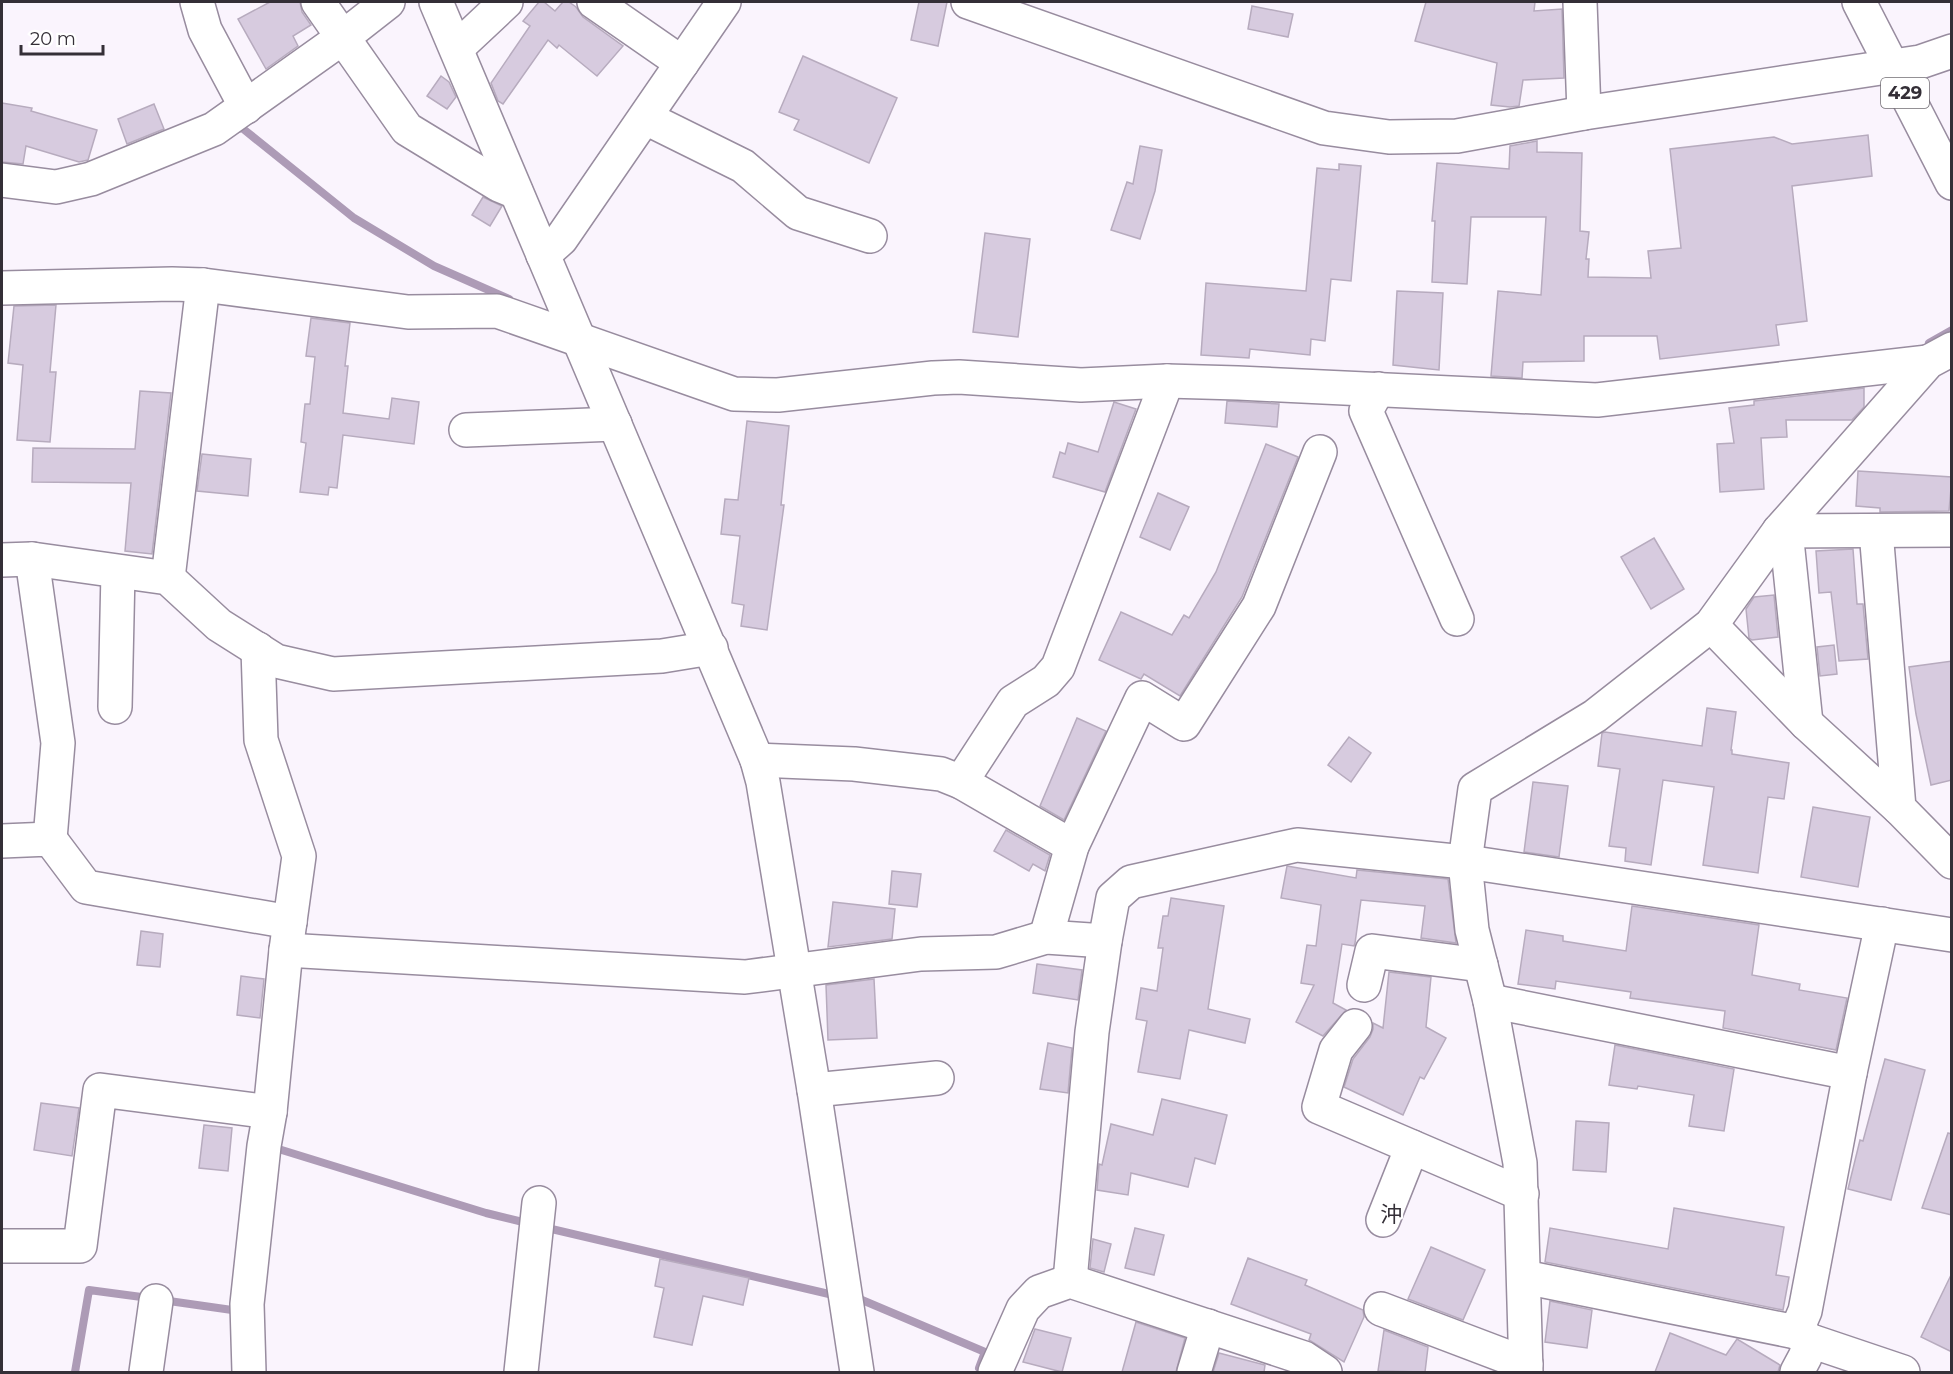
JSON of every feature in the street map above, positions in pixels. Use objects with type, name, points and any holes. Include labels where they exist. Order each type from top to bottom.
[{"type":"main road","points":[[197,2],[205,30],[246,107]]},
{"type":"main road","points":[[318,2],[407,129],[499,185],[516,192]]},
{"type":"main road","points":[[2,180],[56,187],[91,179],[214,129],[342,38],[388,2]]},
{"type":"main road","points":[[436,2],[757,760],[763,782],[814,1090],[857,1372]]},
{"type":"main road","points":[[457,48],[506,2]]},
{"type":"main road","points":[[594,2],[682,63]]},
{"type":"main road","points":[[543,255],[561,239],[724,2]]},
{"type":"main road","points":[[968,2],[1324,128],[1389,137],[1457,136],[1584,105],[1920,62],[1952,51]]},
{"type":"main road","points":[[1580,2],[1584,105]]},
{"type":"main road","name":"429","points":[[1859,2],[1952,183]]},
{"type":"main road","points":[[646,118],[743,166],[798,213],[870,236]]},
{"type":"main road","points":[[168,578],[203,285]]},
{"type":"main road","points":[[2,288],[203,285],[408,312],[497,311],[734,393],[778,395],[959,377],[1081,385],[1167,381],[1597,400],[1940,355]]},
{"type":"main road","points":[[1381,1309],[1526,1368],[1534,1279],[1499,1003],[1481,965],[1472,930],[1475,789],[1595,716],[1711,625],[1783,531],[1940,355]]},
{"type":"main road","points":[[962,782],[1013,702],[1046,681],[1058,667],[1167,381]]},
{"type":"main road","points":[[1378,389],[1366,411],[1457,619]]},
{"type":"main road","points":[[466,430],[615,424]]},
{"type":"main road","points":[[1046,937],[1072,846],[1142,698],[1184,724],[1259,606],[1320,452]]},
{"type":"main road","points":[[1783,531],[1952,530]]},
{"type":"main road","points":[[1783,531],[1806,723]]},
{"type":"main road","points":[[1876,531],[1899,808]]},
{"type":"main road","points":[[711,648],[662,656],[333,674],[276,661],[219,625],[168,578],[17,560],[58,743],[50,839],[86,887],[288,936],[745,977],[921,954],[962,951],[996,952],[1046,937],[1105,941]]},
{"type":"main road","points":[[115,707],[118,572]]},
{"type":"main road","points":[[1711,625],[1806,723],[1899,808],[1952,862]]},
{"type":"main road","points":[[249,1372],[247,1304],[299,856],[261,740],[258,649]]},
{"type":"main road","points":[[757,760],[855,764],[941,774],[962,782],[1072,846]]},
{"type":"main road","points":[[2,841],[50,839]]},
{"type":"main road","points":[[1070,1281],[1092,1032],[1105,941],[1113,898],[1131,882],[1297,845],[1474,863],[1952,934]]},
{"type":"main road","points":[[1797,1372],[1805,1357],[1803,1336],[1805,1311],[1850,1073],[1882,924]]},
{"type":"main road","points":[[1364,985],[1372,951],[1481,965]]},
{"type":"main road","points":[[1499,1003],[1850,1073]]},
{"type":"main road","points":[[1355,1026],[1336,1050],[1319,1107],[1522,1194]]},
{"type":"main road","points":[[814,1090],[938,1078]]},
{"type":"main road","points":[[2,1246],[80,1246],[100,1090],[270,1112]]},
{"type":"main road","points":[[1383,1220],[1412,1147]]},
{"type":"main road","points":[[521,1372],[538,1218]]},
{"type":"main road","points":[[1534,1279],[1803,1336],[1903,1372]]},
{"type":"main road","points":[[995,1372],[1023,1309],[1039,1292],[1070,1281],[1304,1358],[1315,1369]]},
{"type":"main road","points":[[146,1372],[156,1301]]},
{"type":"main road","points":[[1194,1372],[1208,1326]]},
{"type":"building","points":[[270,2],[300,2],[302,12],[311,25],[293,36],[298,46],[266,69],[238,19]]},
{"type":"building","points":[[539,2],[544,2],[555,11],[563,2],[569,2],[583,17],[623,46],[597,76],[559,45],[557,48],[548,40],[503,104],[498,101],[491,83],[530,26],[523,21]]},
{"type":"building","points":[[919,2],[947,2],[938,46],[911,40]]},
{"type":"building","points":[[1426,2],[1535,2],[1534,11],[1562,9],[1564,78],[1523,80],[1519,106],[1491,105],[1497,63],[1415,41]]},
{"type":"building","points":[[1252,6],[1293,14],[1288,37],[1248,29]]},
{"type":"building","points":[[803,56],[897,98],[869,163],[794,130],[799,120],[779,112]]},
{"type":"building","points":[[441,76],[449,82],[456,97],[447,109],[427,96]]},
{"type":"building","points":[[2,103],[32,108],[31,111],[97,130],[88,160],[79,162],[26,146],[23,164],[2,162]]},
{"type":"building","points":[[154,104],[164,129],[127,144],[118,119]]},
{"type":"building","points":[[1868,135],[1872,176],[1792,186],[1807,321],[1776,325],[1779,345],[1660,359],[1657,336],[1584,336],[1584,361],[1523,362],[1522,378],[1491,376],[1498,291],[1541,295],[1546,217],[1471,217],[1467,284],[1432,282],[1435,221],[1432,221],[1437,163],[1509,169],[1510,146],[1537,141],[1537,152],[1582,153],[1580,231],[1589,232],[1586,259],[1589,259],[1588,277],[1651,278],[1648,251],[1681,248],[1670,149],[1774,137],[1792,144]]},
{"type":"building","points":[[1140,146],[1162,150],[1155,191],[1140,239],[1111,230],[1127,182],[1133,184]]},
{"type":"building","points":[[1339,164],[1361,166],[1351,281],[1331,279],[1325,341],[1311,339],[1310,355],[1250,349],[1249,358],[1201,355],[1206,283],[1306,291],[1317,168],[1339,170]]},
{"type":"building","points":[[483,197],[502,206],[490,226],[472,215]]},
{"type":"building","points":[[985,233],[1030,239],[1018,337],[973,332]]},
{"type":"building","points":[[1397,291],[1443,293],[1439,370],[1393,365]]},
{"type":"building","points":[[56,305],[50,372],[56,372],[50,442],[17,440],[23,365],[8,363],[14,306]]},
{"type":"building","points":[[311,318],[350,323],[343,413],[389,419],[392,398],[419,402],[414,444],[343,435],[337,488],[329,487],[328,495],[300,492],[306,443],[301,442],[305,404],[310,404],[315,357],[306,356]]},
{"type":"building","points":[[1864,388],[1864,407],[1852,420],[1786,420],[1787,437],[1761,438],[1764,489],[1720,492],[1717,444],[1734,443],[1729,408],[1754,405],[1754,401]]},
{"type":"building","points":[[140,391],[171,393],[152,554],[125,551],[131,483],[32,482],[33,448],[135,449]]},
{"type":"building","points":[[1227,401],[1279,404],[1277,427],[1225,423]]},
{"type":"building","points":[[1114,402],[1136,409],[1105,492],[1053,477],[1060,452],[1065,454],[1068,443],[1098,452]]},
{"type":"building","points":[[747,421],[789,426],[781,505],[784,505],[767,630],[741,626],[744,605],[732,603],[740,536],[721,534],[725,499],[738,500]]},
{"type":"building","points":[[1266,444],[1298,457],[1242,597],[1180,696],[1144,674],[1141,679],[1099,660],[1121,612],[1172,635],[1184,615],[1189,618],[1216,572]]},
{"type":"building","points":[[202,454],[251,459],[248,496],[197,491]]},
{"type":"building","points":[[1858,471],[1952,477],[1949,511],[1880,512],[1880,508],[1856,506]]},
{"type":"building","points":[[1158,493],[1189,507],[1170,550],[1140,537]]},
{"type":"building","points":[[1654,538],[1684,589],[1651,609],[1621,557]]},
{"type":"building","points":[[1853,549],[1857,604],[1863,604],[1868,659],[1839,661],[1831,592],[1819,593],[1816,551]]},
{"type":"building","points":[[1774,595],[1778,637],[1752,640],[1749,638],[1746,609],[1754,597]]},
{"type":"building","points":[[1834,645],[1837,674],[1820,676],[1817,647]]},
{"type":"building","points":[[1952,661],[1952,780],[1931,785],[1909,667]]},
{"type":"building","points":[[1707,708],[1736,712],[1732,754],[1789,763],[1784,799],[1768,797],[1758,873],[1703,865],[1714,787],[1663,780],[1651,865],[1625,861],[1626,848],[1609,846],[1620,769],[1598,766],[1602,733],[1702,746]]},
{"type":"building","points":[[1077,718],[1106,731],[1064,820],[1040,806]]},
{"type":"building","points":[[1349,737],[1371,753],[1351,782],[1328,765]]},
{"type":"building","points":[[1533,782],[1568,786],[1559,857],[1524,852]]},
{"type":"building","points":[[1813,807],[1870,817],[1858,887],[1801,877]]},
{"type":"building","points":[[1006,830],[1050,855],[1045,871],[1033,864],[1029,871],[994,851]]},
{"type":"building","points":[[1287,866],[1356,878],[1357,870],[1448,879],[1456,943],[1421,938],[1425,906],[1361,900],[1354,946],[1342,944],[1333,1003],[1346,1010],[1323,1036],[1296,1022],[1314,985],[1301,983],[1307,945],[1316,946],[1321,905],[1281,898]]},
{"type":"building","points":[[892,871],[921,874],[917,907],[889,904]]},
{"type":"building","points":[[1171,898],[1224,906],[1208,1009],[1250,1019],[1245,1043],[1189,1030],[1180,1079],[1138,1072],[1147,1021],[1136,1019],[1141,988],[1157,991],[1163,948],[1158,948],[1163,916],[1168,916]]},
{"type":"building","points":[[833,902],[895,909],[892,939],[828,947]]},
{"type":"building","points":[[1632,906],[1759,925],[1752,975],[1800,984],[1799,990],[1847,998],[1836,1050],[1723,1028],[1725,1011],[1630,998],[1631,992],[1556,981],[1555,989],[1518,984],[1526,930],[1563,936],[1563,941],[1626,951]]},
{"type":"building","points":[[141,931],[163,934],[160,967],[137,965]]},
{"type":"building","points":[[1037,964],[1082,970],[1078,1000],[1033,993]]},
{"type":"building","points":[[1389,972],[1431,977],[1426,1027],[1446,1038],[1424,1079],[1420,1077],[1403,1115],[1344,1087],[1353,1059],[1370,1037],[1373,1023],[1383,1028]]},
{"type":"building","points":[[241,976],[264,979],[260,1018],[237,1015]]},
{"type":"building","points":[[874,979],[877,1038],[828,1040],[826,985]]},
{"type":"building","points":[[1048,1043],[1072,1048],[1068,1093],[1040,1089]]},
{"type":"building","points":[[1615,1045],[1734,1069],[1724,1131],[1689,1126],[1694,1095],[1638,1086],[1637,1089],[1609,1085]]},
{"type":"building","points":[[1885,1059],[1925,1070],[1891,1200],[1848,1189],[1860,1140],[1863,1141]]},
{"type":"building","points":[[1162,1099],[1227,1115],[1215,1164],[1195,1158],[1188,1187],[1131,1173],[1128,1195],[1097,1190],[1099,1164],[1102,1165],[1111,1124],[1153,1135]]},
{"type":"building","points":[[41,1103],[79,1108],[72,1156],[34,1150]]},
{"type":"building","points":[[1576,1121],[1609,1123],[1606,1172],[1573,1170]]},
{"type":"building","points":[[204,1125],[232,1128],[228,1171],[199,1168]]},
{"type":"building","points":[[1948,1133],[1952,1134],[1952,1215],[1922,1208]]},
{"type":"building","points":[[1674,1208],[1784,1227],[1776,1275],[1789,1277],[1783,1310],[1545,1262],[1550,1228],[1668,1249]]},
{"type":"building","points":[[1135,1228],[1164,1235],[1154,1275],[1125,1268]]},
{"type":"building","points":[[1093,1239],[1111,1244],[1104,1272],[1090,1268]]},
{"type":"building","points":[[1431,1247],[1485,1270],[1463,1320],[1408,1299]]},
{"type":"building","points":[[1248,1258],[1307,1280],[1305,1285],[1363,1310],[1364,1317],[1344,1362],[1309,1340],[1311,1334],[1231,1304]]},
{"type":"building","points":[[660,1259],[749,1278],[743,1305],[703,1296],[692,1345],[654,1337],[664,1288],[655,1286]]},
{"type":"building","points":[[1952,1273],[1952,1352],[1921,1337]]},
{"type":"building","points":[[1550,1301],[1592,1310],[1587,1348],[1545,1342]]},
{"type":"building","points":[[1136,1322],[1185,1338],[1176,1372],[1122,1372]]},
{"type":"building","points":[[1035,1329],[1071,1338],[1062,1372],[1023,1362]]},
{"type":"building","points":[[1384,1330],[1428,1347],[1425,1372],[1378,1371]]},
{"type":"building","points":[[1670,1333],[1726,1355],[1737,1339],[1780,1365],[1778,1372],[1655,1372]]},
{"type":"building","points":[[1219,1353],[1265,1365],[1264,1372],[1213,1372]]},
{"type":"waterway","points":[[232,131],[242,128],[354,218],[434,266],[509,299]]},
{"type":"waterway","points":[[1929,343],[1952,330]]},
{"type":"waterway","points":[[272,1148],[486,1213],[531,1224]]},
{"type":"waterway","points":[[543,1227],[829,1294]]},
{"type":"waterway","points":[[75,1372],[89,1290],[149,1298]]},
{"type":"waterway","points":[[162,1300],[239,1311]]},
{"type":"waterway","points":[[862,1300],[985,1352],[979,1368],[983,1369]]},
{"type":"district","name":"沖","points":[[1391,1214]]}]
